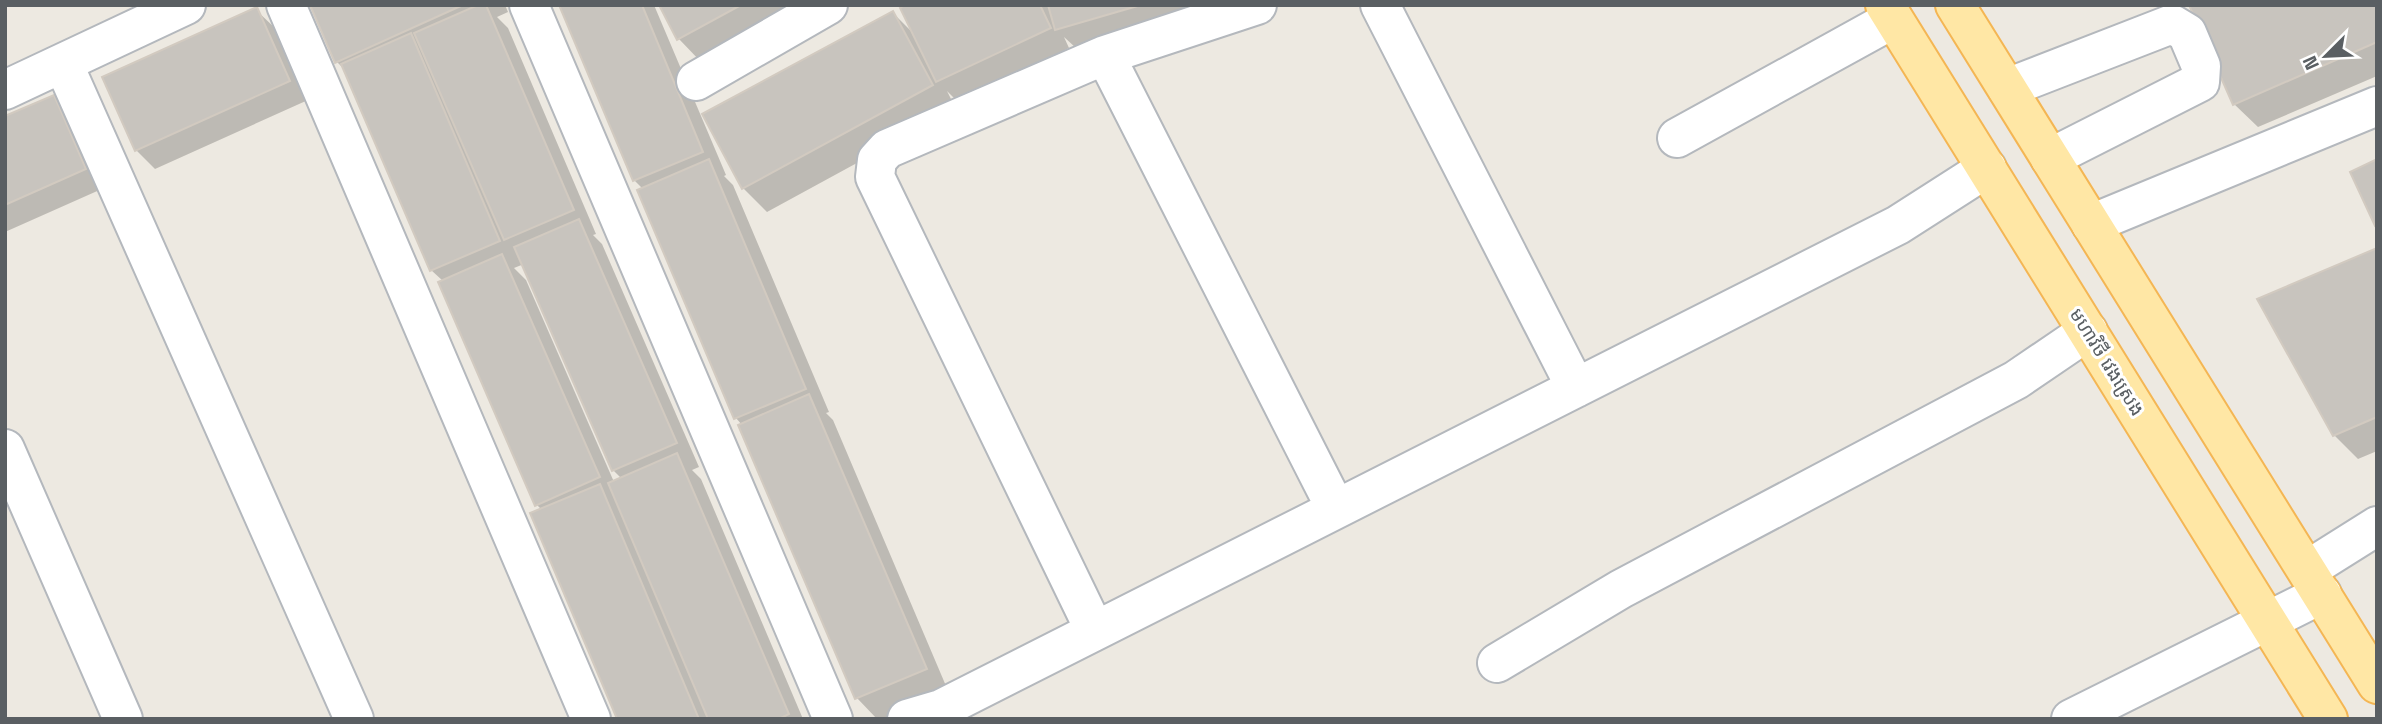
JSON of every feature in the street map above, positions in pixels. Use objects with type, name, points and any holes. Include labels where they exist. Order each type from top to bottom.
[{"type":"main road","points":[[1955,5],[2377,684]]},
{"type":"main road","name":"មហាវិថី វេងស្រេង","points":[[1889,12],[2328,719]]},
{"type":"street","points":[[5,90],[186,5]]},
{"type":"street","points":[[286,5],[591,719]]},
{"type":"street","points":[[529,5],[833,719]]},
{"type":"street","points":[[696,82],[828,5]]},
{"type":"street","points":[[1095,631],[875,177],[877,160],[887,149],[1105,55],[1257,5]]},
{"type":"street","points":[[1380,5],[1576,388]]},
{"type":"street","points":[[1677,138],[1889,12]]},
{"type":"street","points":[[2007,88],[2172,24],[2187,33],[2202,66],[2200,82],[2050,158]]},
{"type":"street","points":[[1105,55],[1336,509]]},
{"type":"street","points":[[63,63],[354,719]]},
{"type":"street","points":[[2091,224],[2377,106]]},
{"type":"street","points":[[931,715],[1898,225],[1987,168]]},
{"type":"street","points":[[1497,663],[1621,589],[2016,380],[2088,331]]},
{"type":"street","points":[[5,449],[123,719]]},
{"type":"street","points":[[2071,719],[2267,621],[2377,526]]},
{"type":"building","points":[[310,5],[463,5],[335,63]]},
{"type":"building","points":[[478,5],[486,5],[574,210],[504,240],[414,33]]},
{"type":"building","points":[[559,5],[642,5],[703,152],[633,181]]},
{"type":"building","points":[[659,5],[741,5],[677,40]]},
{"type":"building","points":[[905,5],[1040,5],[1051,28],[936,82],[900,8]]},
{"type":"building","points":[[1048,5],[1141,5],[1055,30]]},
{"type":"building","points":[[2189,5],[2377,5],[2377,42],[2233,105]]},
{"type":"building","points":[[257,7],[290,81],[135,151],[102,77]]},
{"type":"building","points":[[893,11],[933,85],[742,189],[702,114]]},
{"type":"building","points":[[411,33],[500,241],[430,271],[341,64]]},
{"type":"building","points":[[54,95],[86,169],[5,205],[5,116]]},
{"type":"building","points":[[709,159],[806,389],[734,419],[637,190]]},
{"type":"building","points":[[2377,159],[2377,225],[2375,226],[2350,172]]},
{"type":"building","points":[[579,219],[677,443],[612,471],[514,247]]},
{"type":"building","points":[[2377,248],[2377,417],[2333,436],[2257,299]]},
{"type":"building","points":[[502,254],[600,477],[535,506],[438,282]]},
{"type":"building","points":[[809,394],[927,669],[855,699],[738,425]]},
{"type":"building","points":[[677,453],[789,714],[779,719],[708,719],[608,483]]},
{"type":"building","points":[[600,484],[699,719],[617,719],[530,513]]}]
